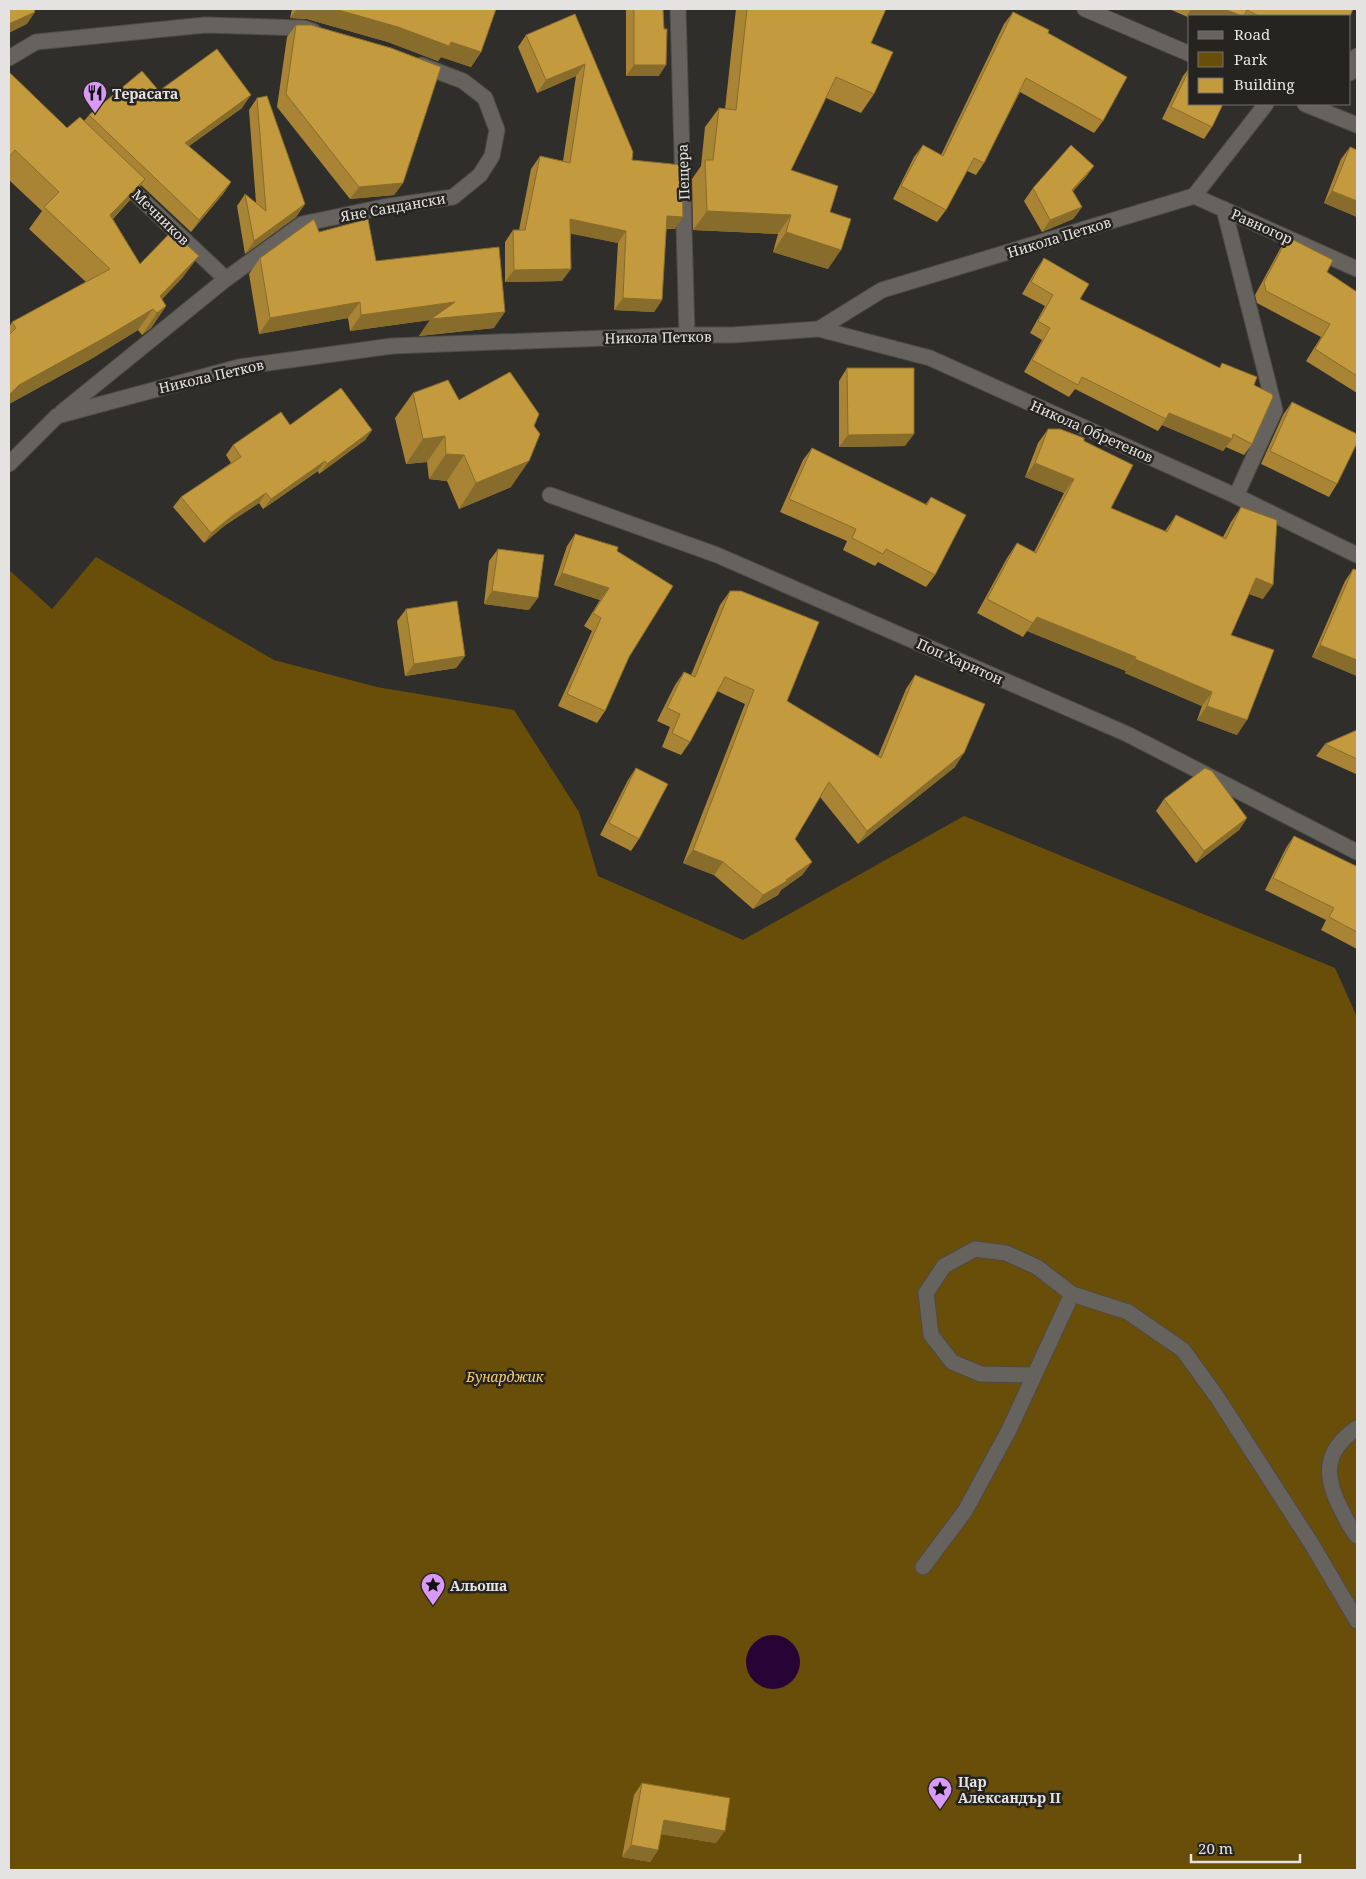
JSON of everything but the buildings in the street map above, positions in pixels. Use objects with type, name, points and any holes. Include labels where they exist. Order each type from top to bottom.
[{"type":"street","name":"Пещера","points":[[678,9],[687,335]]},
{"type":"street","points":[[1085,9],[1188,53]]},
{"type":"street","points":[[9,58],[36,42],[205,25],[304,28],[331,36]]},
{"type":"street","points":[[1351,71],[1357,56]]},
{"type":"street","name":"Яне Сандански","points":[[57,416],[226,279],[302,224],[383,207],[452,197],[480,175],[492,156],[497,130],[485,98],[463,80],[411,61]]},
{"type":"street","points":[[1194,196],[1265,105]]},
{"type":"street","points":[[1311,105],[1334,109],[1357,125]]},
{"type":"street","name":"Мечников","points":[[110,169],[226,279]]},
{"type":"street","name":"Никола Петков","points":[[9,464],[57,416],[239,367],[392,346],[687,335],[733,336],[819,329],[882,290],[1194,196]]},
{"type":"street","name":"Равногор","points":[[1194,196],[1357,269]]},
{"type":"street","points":[[1224,209],[1275,410],[1236,496]]},
{"type":"street","name":"Никола Обретенов","points":[[819,329],[930,358],[1236,496],[1357,555]]},
{"type":"street","name":"Поп Харитон","points":[[550,495],[717,555],[1127,734],[1357,852]]},
{"type":"street","points":[[1034,1375],[981,1374],[952,1362],[931,1334],[926,1293],[944,1266],[975,1249],[1006,1253],[1037,1267],[1072,1294],[1128,1312],[1184,1350],[1217,1397],[1311,1542],[1357,1621]]},
{"type":"street","points":[[923,1567],[966,1511],[1009,1430],[1072,1294]]},
{"type":"street","points":[[1357,1428],[1344,1437],[1330,1460],[1329,1476],[1333,1494],[1357,1536]]},
{"type":"green space","name":"Бунарджик","points":[[96,557],[274,660],[377,687],[514,710],[579,812],[598,876],[743,940],[964,816],[1335,968],[1357,1017],[1357,1870],[9,1870],[9,570],[52,609]]},
{"type":"shaded area","points":[[773,1635],[783,1637],[792,1643],[798,1652],[800,1662],[798,1672],[792,1681],[783,1687],[773,1689],[763,1687],[754,1681],[748,1672],[746,1662],[748,1652],[754,1643],[763,1637]]},
{"type":"place","name":"Терасата","points":[[95,114]]},
{"type":"place","name":"Альоша","points":[[433,1606]]},
{"type":"place","name":"Цар Александър II","points":[[940,1810]]}]
